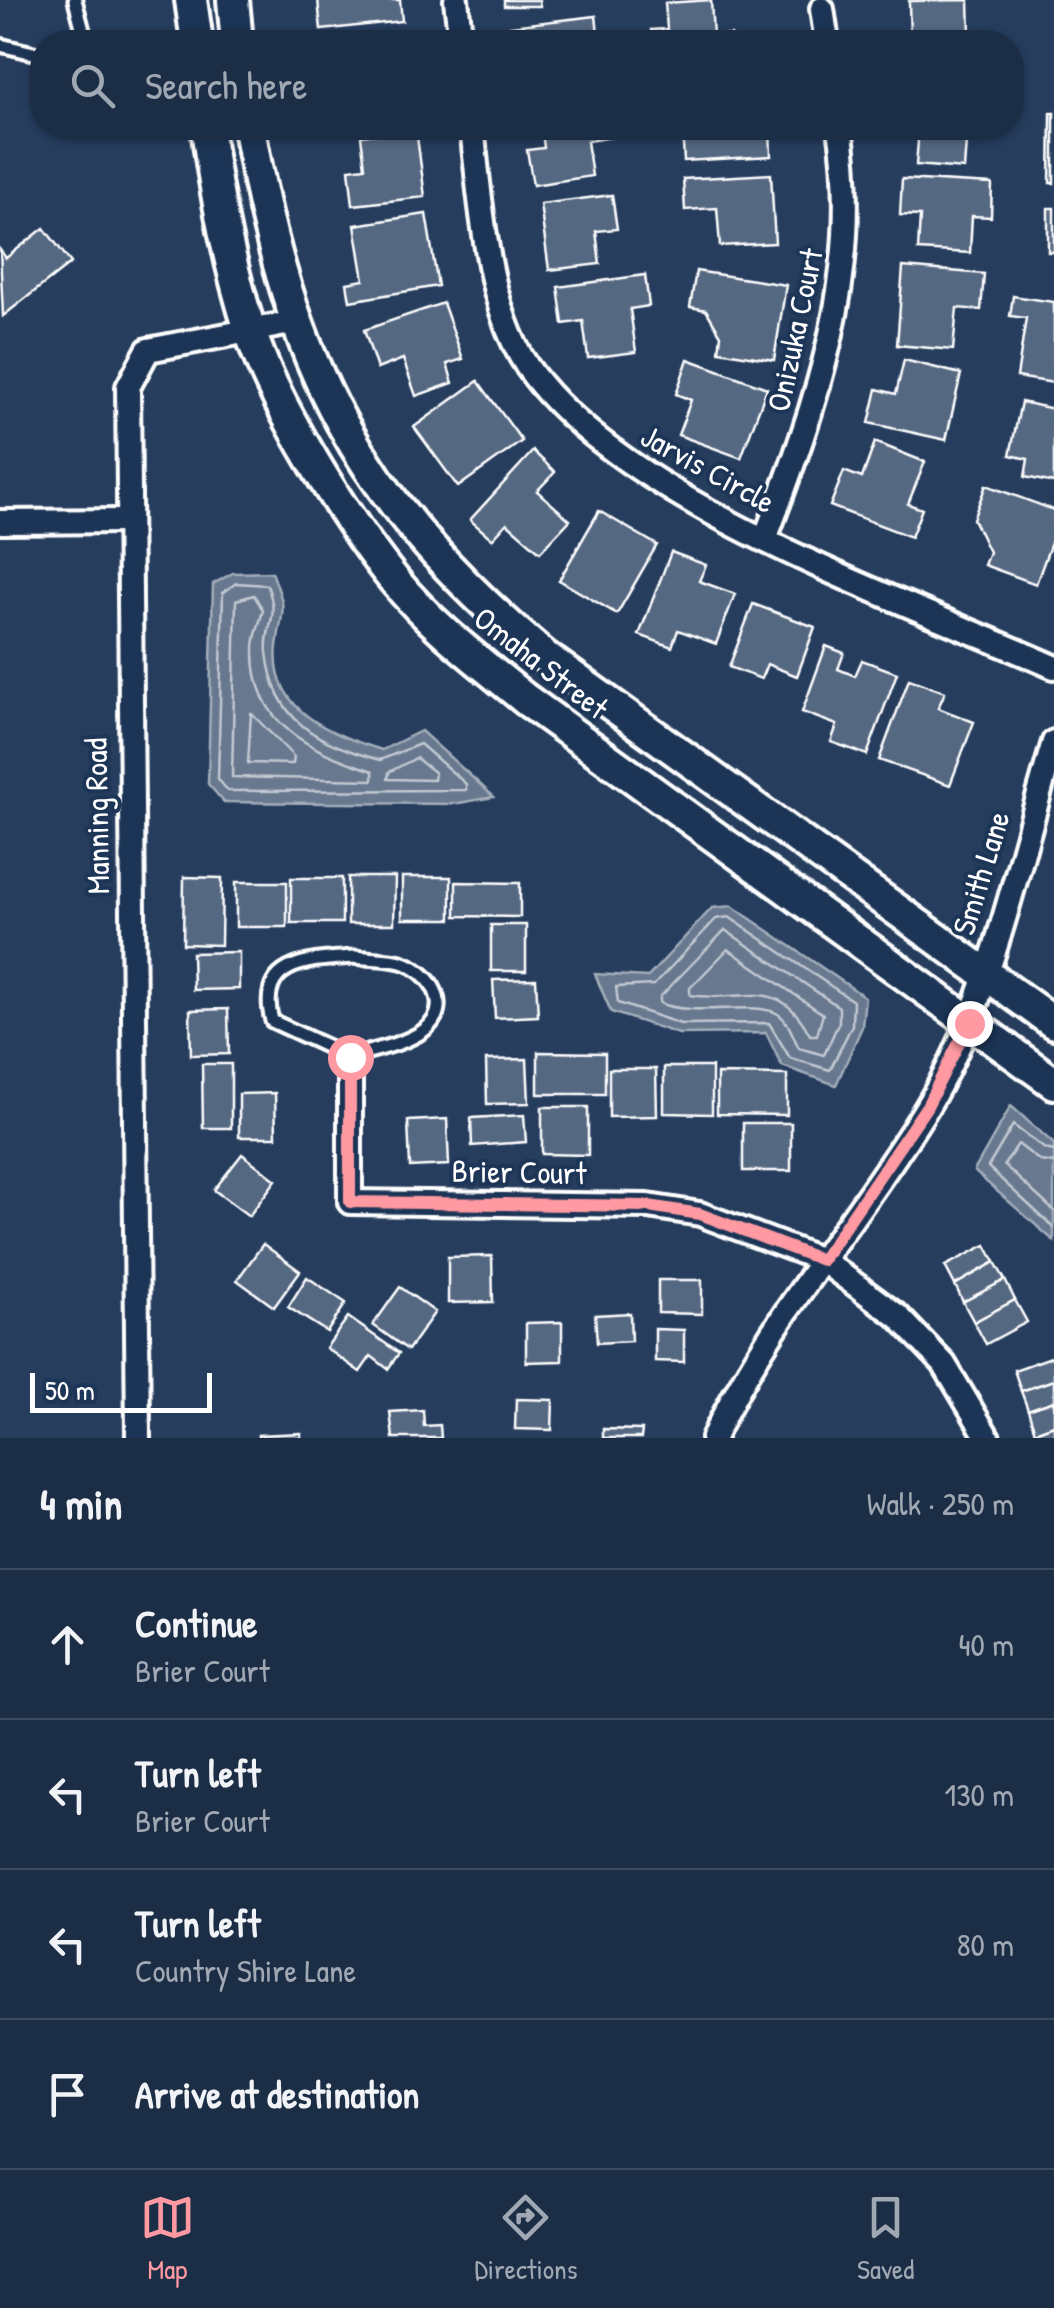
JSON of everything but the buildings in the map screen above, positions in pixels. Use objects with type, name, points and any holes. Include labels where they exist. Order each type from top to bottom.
[{"type":"main road","points":[[191,0],[195,30]]},
{"type":"main road","points":[[233,0],[235,30]]},
{"type":"main road","name":"Omaha Street","points":[[208,140],[213,176],[250,332],[304,442],[396,582],[453,640],[525,699],[1054,1083]]},
{"type":"main road","name":"Omaha Street","points":[[251,140],[262,206],[296,322],[343,430],[382,492],[484,606],[560,667],[1054,1023]]},
{"type":"street","points":[[456,0],[460,30]]},
{"type":"street","points":[[822,9],[825,30]]},
{"type":"street","name":"Jarvis Circle","points":[[473,140],[485,237],[508,329],[533,376],[620,460],[765,539],[1054,667]]},
{"type":"street","name":"Onizuka Court","points":[[765,539],[815,407],[848,249],[841,140]]},
{"type":"street","name":"Manning Road","points":[[138,1438],[126,521],[128,387],[148,350],[296,322]]},
{"type":"street","points":[[0,522],[126,521]]},
{"type":"street","name":"Smith Lane","points":[[713,1438],[739,1382],[927,1106],[969,1023],[1054,742]]},
{"type":"street","name":"Brier Court","points":[[350,1057],[350,1202],[648,1206],[700,1214],[822,1260]]},
{"type":"street","points":[[822,1260],[899,1317],[944,1364],[988,1438]]},
{"type":"lane","points":[[75,0],[83,30]]},
{"type":"lane","points":[[0,45],[30,52]]},
{"type":"lane","points":[[354,957],[402,962],[426,975],[438,994],[440,1010],[433,1022],[420,1034],[350,1057],[272,1021],[272,986],[282,970],[306,960],[354,957]]},
{"type":"water","points":[[272,572],[283,610],[277,669],[294,704],[325,727],[382,750],[421,731],[494,797],[453,804],[224,802],[208,784],[213,584],[233,573]]},
{"type":"water","points":[[732,906],[865,997],[862,1027],[836,1085],[782,1066],[766,1033],[679,1034],[611,1012],[595,974],[648,977],[712,908]]},
{"type":"water","points":[[1011,1106],[1054,1144],[1054,1241],[974,1171]]},
{"type":"route","points":[[350,1057],[350,1202],[648,1206],[700,1214],[822,1260],[927,1106],[969,1023]]}]
